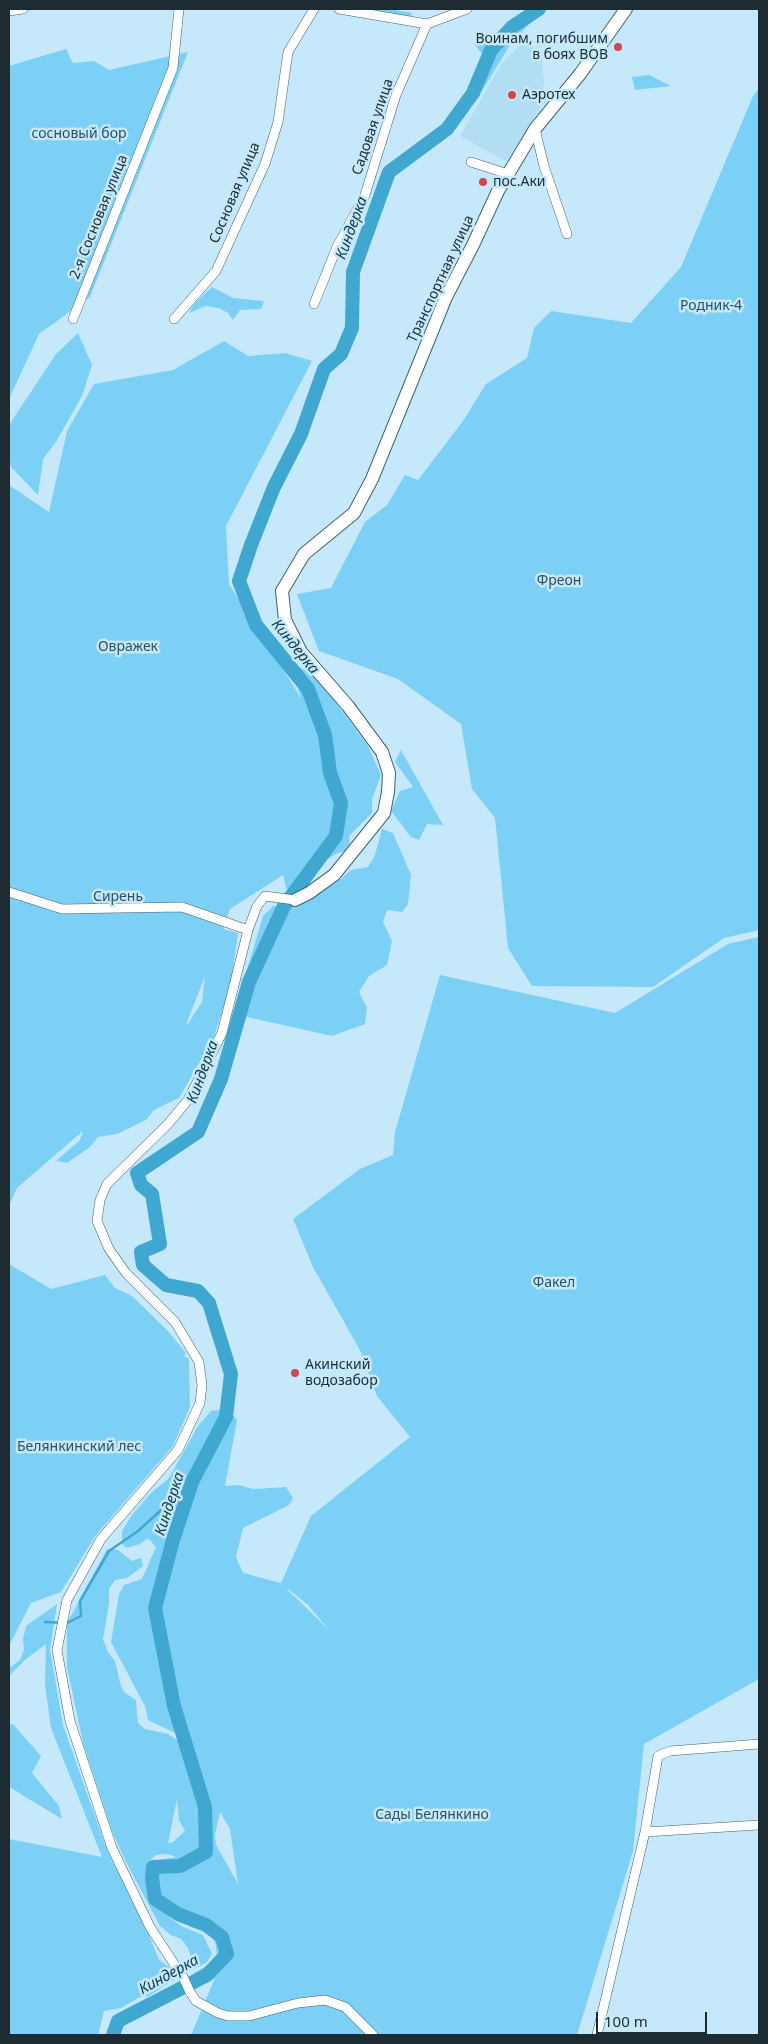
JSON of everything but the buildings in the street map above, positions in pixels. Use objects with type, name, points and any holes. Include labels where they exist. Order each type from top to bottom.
[{"type":"street","points":[[9,11],[23,9]]},
{"type":"street","name":"2-я Сосновая улица","points":[[73,319],[173,68],[179,9]]},
{"type":"street","name":"Сосновая улица","points":[[174,319],[216,271],[266,164],[278,122],[288,52],[314,9]]},
{"type":"street","points":[[339,9],[427,24],[467,9]]},
{"type":"street","name":"Транспортная улица","points":[[295,900],[309,894],[334,874],[384,813],[389,773],[382,752],[348,706],[301,652],[285,620],[282,591],[304,554],[354,513],[372,479],[446,297],[508,174],[535,129],[580,74],[626,9]]},
{"type":"street","name":"Садовая улица","points":[[314,304],[337,247],[364,195],[396,95],[427,24]]},
{"type":"street","points":[[535,129],[544,166],[567,234]]},
{"type":"street","points":[[470,162],[508,174]]},
{"type":"street","points":[[9,892],[62,908],[182,907],[248,930]]},
{"type":"street","points":[[295,900],[265,896],[257,906],[248,930],[222,1033],[188,1100],[168,1124],[107,1184],[100,1200],[97,1221],[108,1249],[126,1273],[175,1322],[199,1362],[202,1385],[200,1403],[178,1450],[101,1539],[66,1600],[57,1650],[70,1721],[112,1848],[150,1927],[196,2001],[218,2013],[228,2016],[249,2016],[298,2003],[325,2000],[345,2007],[372,2035]]},
{"type":"street","points":[[598,2035],[645,1832],[658,1756],[670,1750],[759,1744]]},
{"type":"street","points":[[645,1832],[759,1825]]},
{"type":"shaded area","name":"Аэротех","points":[[526,40],[542,58],[544,82],[540,108],[506,161],[460,136],[502,63]]},
{"type":"green space","points":[[360,9],[389,9],[412,13],[410,19],[385,12]]},
{"type":"green space","points":[[529,16],[530,23],[510,45],[482,91],[476,86],[475,71],[483,55],[476,46],[480,41],[487,44],[517,17]]},
{"type":"green space","name":"сосновый бор","points":[[66,49],[73,63],[94,61],[109,70],[188,52],[90,297],[39,334],[9,399],[9,66]]},
{"type":"green space","points":[[649,75],[671,86],[635,90],[632,77]]},
{"type":"green space","name":"Фреон","points":[[759,88],[759,930],[724,938],[653,987],[532,986],[508,948],[495,818],[472,789],[461,724],[398,679],[319,651],[297,594],[331,588],[365,522],[387,505],[405,475],[418,480],[463,421],[486,384],[527,358],[534,328],[551,311],[631,323],[681,267],[753,96]]},
{"type":"green space","points":[[212,287],[233,298],[264,301],[261,309],[240,310],[233,320],[228,313],[219,308],[206,306],[189,313],[194,304]]},
{"type":"green space","points":[[78,333],[92,365],[82,396],[56,442],[43,459],[38,495],[11,467],[9,459],[9,425],[56,354]]},
{"type":"green space","points":[[224,341],[248,356],[285,353],[312,361],[226,526],[229,584],[301,698],[297,685],[297,666],[316,676],[368,746],[381,775],[372,799],[372,813],[349,836],[350,850],[338,853],[324,861],[306,890],[288,895],[283,875],[230,909],[223,929],[238,933],[231,983],[214,1037],[179,1098],[154,1110],[146,1120],[117,1134],[98,1137],[90,1147],[67,1163],[56,1161],[80,1140],[83,1131],[17,1188],[9,1206],[9,485],[49,512],[67,431],[94,384],[173,370]],"holes":[[[205,976],[202,1002],[187,1025],[186,1025]]]},
{"type":"green space","points":[[401,750],[443,825],[427,824],[419,840],[411,837],[391,811],[400,791],[413,787],[395,762]]},
{"type":"green space","points":[[382,829],[393,833],[411,875],[408,904],[402,912],[387,910],[383,922],[392,941],[387,965],[369,976],[359,992],[367,1008],[365,1024],[332,1036],[247,1017],[237,1003],[263,916],[273,906],[297,906],[336,883],[351,870],[368,867],[375,855]]},
{"type":"green space","points":[[759,937],[759,1679],[644,1744],[633,1851],[577,2035],[191,2035],[215,1978],[197,1985],[194,1973],[210,1964],[217,1956],[216,1946],[212,1935],[205,1930],[193,1928],[155,1902],[163,1912],[183,1927],[203,1935],[212,1954],[207,1962],[195,1969],[188,1948],[181,1939],[171,1935],[160,1926],[125,1860],[112,1831],[83,1743],[67,1667],[67,1623],[107,1549],[118,1550],[132,1561],[141,1558],[143,1566],[127,1578],[115,1580],[109,1589],[109,1604],[103,1639],[108,1652],[115,1661],[124,1692],[136,1700],[138,1723],[145,1729],[168,1734],[180,1742],[177,1734],[148,1720],[145,1706],[111,1642],[119,1594],[124,1585],[142,1579],[156,1547],[148,1538],[140,1544],[127,1548],[122,1544],[122,1531],[132,1515],[151,1493],[169,1478],[198,1426],[211,1411],[227,1409],[237,1420],[225,1486],[239,1485],[253,1489],[286,1487],[293,1498],[289,1505],[243,1528],[236,1557],[243,1573],[281,1583],[311,1516],[410,1437],[377,1396],[361,1352],[313,1267],[293,1219],[360,1169],[393,1155],[395,1132],[440,975],[615,1013],[728,944]],"holes":[[[287,1589],[308,1605],[329,1630]],[[177,1799],[179,1820],[185,1831],[173,1842],[168,1843]],[[220,1812],[230,1829],[238,1884],[216,1845],[215,1835]],[[167,1854],[176,1857],[159,1860],[152,1865],[150,1877],[152,1898],[150,1896],[148,1862],[156,1855]]]},
{"type":"green space","name":"Белянкинский лес","points":[[9,1264],[51,1289],[105,1275],[115,1288],[132,1296],[168,1331],[186,1353],[184,1356],[189,1359],[190,1407],[173,1446],[96,1535],[61,1592],[31,1603],[9,1646]]},
{"type":"green space","points":[[57,1604],[50,1650],[63,1725],[107,1850],[145,1925],[159,1960],[173,1970],[176,1978],[149,1996],[140,1997],[121,2008],[104,2011],[98,2035],[9,2035],[9,1839],[102,1857],[51,1728],[45,1685],[46,1644],[26,1659],[9,1676],[9,1668],[20,1660],[24,1650],[23,1639],[26,1626]]},
{"type":"green space","points":[[13,1724],[41,1756],[32,1773],[59,1806],[62,1819],[9,1787],[9,1725]]},
{"type":"waterway","name":"Киндерка","points":[[113,2035],[118,2021],[207,1975],[227,1954],[222,1937],[206,1925],[178,1914],[155,1899],[152,1878],[153,1867],[180,1866],[206,1852],[205,1807],[174,1706],[155,1608],[173,1540],[192,1482],[226,1417],[231,1374],[209,1303],[198,1291],[166,1285],[143,1265],[141,1252],[160,1244],[152,1194],[141,1185],[137,1173],[198,1132],[221,1079],[249,982],[284,906],[336,836],[341,803],[330,773],[325,735],[308,689],[256,625],[239,581],[274,487],[301,434],[324,369],[341,354],[352,328],[353,272],[389,172],[447,129],[473,93],[491,50],[512,27],[539,9]]},
{"type":"waterway","points":[[45,1622],[67,1623],[81,1616],[80,1601],[109,1551],[138,1531],[192,1482]]},
{"type":"place","name":"Воинам, погибшим в боях ВОВ","points":[[618,47]]},
{"type":"place","name":"Аэротех","points":[[512,95]]},
{"type":"place","name":"пос.Аки","points":[[483,182]]},
{"type":"place","name":"Акинский водозабор","points":[[295,1373]]},
{"type":"park label","name":"Родник-4","points":[[711,306]]},
{"type":"park label","name":"Овражек","points":[[128,647]]},
{"type":"park label","name":"Сирень","points":[[118,897]]},
{"type":"park label","name":"Факел","points":[[554,1283]]},
{"type":"park label","name":"Сады Белянкино","points":[[432,1815]]}]
